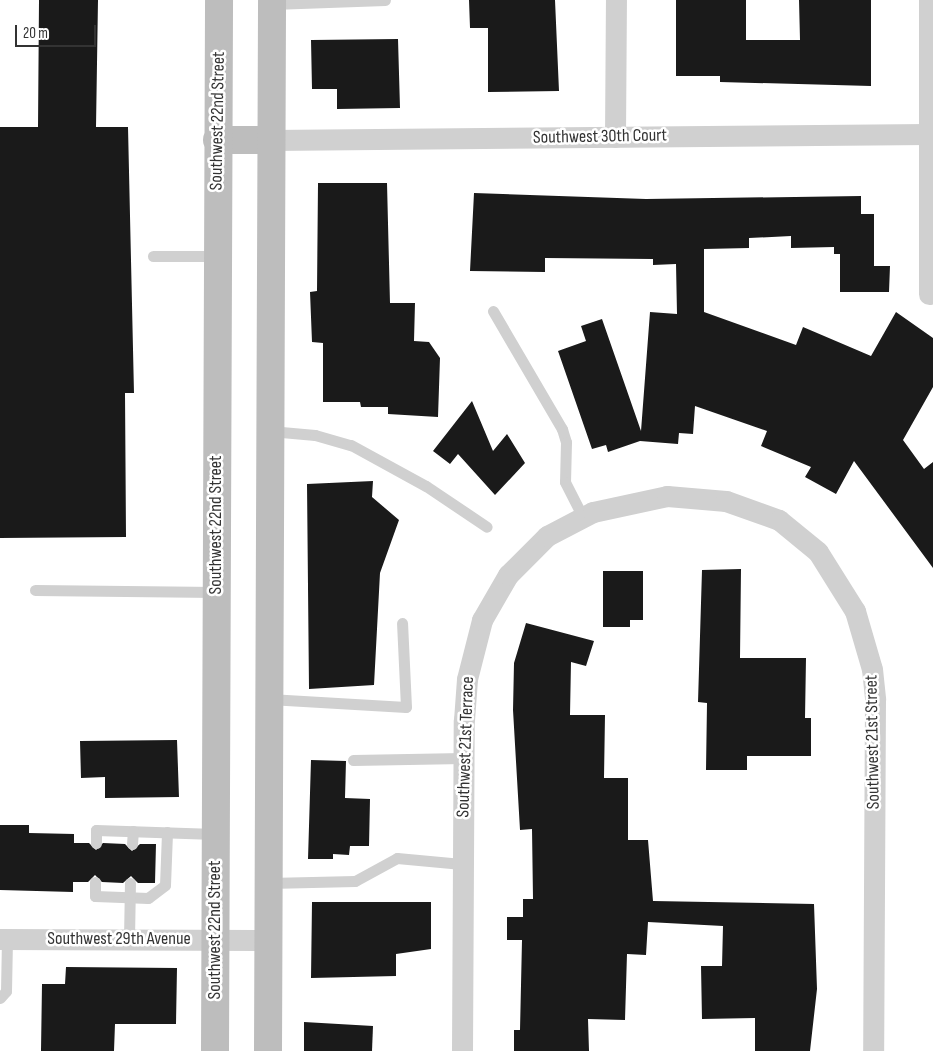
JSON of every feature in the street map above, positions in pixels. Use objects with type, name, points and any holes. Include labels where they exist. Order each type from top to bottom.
[{"type":"main road","name":"Southwest 22nd Street","points":[[215,1051],[218,0]]},
{"type":"main road","points":[[268,1051],[272,2]]},
{"type":"main road","points":[[217,140],[271,140]]},
{"type":"street","points":[[615,137],[616,0]]},
{"type":"street","points":[[929,0],[929,294]]},
{"type":"street","name":"Southwest 30th Court","points":[[271,140],[928,134]]},
{"type":"street","name":"Southwest 21st Terrace","points":[[462,1051],[463,758],[467,679],[486,612],[525,555],[546,536],[582,516],[618,504],[667,496]]},
{"type":"street","name":"Southwest 21st Street","points":[[667,496],[726,501],[779,520],[818,552],[855,611],[872,668],[875,700],[873,1051]]},
{"type":"street","name":"Southwest 29th Avenue","points":[[4,939],[269,940]]},
{"type":"lane","points":[[272,2],[385,0]]},
{"type":"lane","points":[[153,256],[216,256]]},
{"type":"lane","points":[[493,311],[562,429],[566,442],[565,482],[582,516]]},
{"type":"lane","points":[[270,431],[315,435],[351,446],[426,486],[487,527]]},
{"type":"lane","points":[[34,590],[216,592]]},
{"type":"lane","points":[[270,699],[406,707],[402,623]]},
{"type":"lane","points":[[353,760],[463,758]]},
{"type":"lane","points":[[96,843],[96,830],[215,834]]},
{"type":"lane","points":[[132,844],[133,831]]},
{"type":"lane","points":[[95,882],[95,896],[148,898],[165,885],[167,832]]},
{"type":"lane","points":[[269,883],[355,881],[397,858],[462,864]]},
{"type":"lane","points":[[129,939],[130,883]]},
{"type":"lane","points":[[0,998],[6,991],[4,939]]},
{"type":"building","points":[[39,0],[98,0],[96,127],[128,127],[134,393],[125,393],[126,537],[0,538],[0,127],[38,127]]},
{"type":"building","points":[[469,0],[555,0],[559,91],[488,92],[488,28],[470,28]]},
{"type":"building","points":[[676,0],[746,0],[746,40],[800,40],[799,0],[871,0],[871,86],[720,82],[720,76],[676,76]]},
{"type":"building","points":[[398,39],[400,108],[337,109],[337,89],[312,89],[311,40]]},
{"type":"building","points":[[318,183],[387,183],[390,303],[415,303],[414,341],[429,342],[440,358],[438,417],[388,414],[388,407],[361,407],[360,402],[323,402],[323,343],[312,342],[310,292],[317,291]]},
{"type":"building","points":[[474,193],[646,199],[861,196],[861,214],[874,214],[874,266],[890,266],[889,292],[840,292],[840,254],[834,254],[834,247],[791,248],[791,236],[749,238],[749,248],[704,249],[704,312],[796,345],[803,327],[871,356],[896,312],[933,338],[933,387],[903,440],[924,469],[933,462],[933,568],[854,461],[836,494],[805,477],[811,467],[761,446],[767,431],[695,406],[693,434],[679,433],[678,444],[640,441],[608,452],[606,445],[592,449],[558,351],[586,341],[581,326],[602,319],[641,431],[650,312],[677,314],[676,264],[653,265],[653,259],[545,258],[545,272],[470,271]]},
{"type":"building","points":[[472,401],[493,451],[507,434],[525,463],[495,495],[458,454],[450,464],[433,451]]},
{"type":"building","points":[[373,481],[372,497],[399,520],[380,573],[374,685],[309,689],[307,484]]},
{"type":"building","points":[[741,569],[740,658],[806,658],[805,718],[811,718],[811,756],[747,756],[747,770],[706,770],[707,703],[698,702],[702,570]]},
{"type":"building","points":[[603,571],[643,571],[643,620],[630,620],[630,627],[603,627]]},
{"type":"building","points":[[526,623],[594,641],[586,666],[571,662],[570,715],[605,715],[604,778],[628,778],[628,840],[648,840],[653,901],[814,904],[817,989],[810,1051],[755,1051],[755,1018],[702,1019],[701,966],[722,966],[723,926],[648,922],[646,955],[627,954],[625,1020],[588,1019],[589,1051],[514,1051],[514,1030],[520,1030],[522,940],[507,940],[507,917],[523,917],[523,899],[533,899],[532,829],[520,830],[513,710],[514,663]]},
{"type":"building","points":[[177,740],[179,797],[105,798],[105,777],[81,778],[80,741]]},
{"type":"building","points":[[311,760],[346,761],[345,798],[370,799],[369,846],[350,846],[349,855],[333,854],[333,859],[308,859]]},
{"type":"building","points":[[0,825],[29,825],[29,833],[74,834],[74,843],[89,843],[96,850],[103,843],[125,844],[132,851],[140,844],[156,844],[155,883],[138,883],[131,876],[123,883],[102,882],[95,875],[88,882],[73,882],[73,892],[0,890]]},
{"type":"building","points":[[312,902],[431,902],[431,949],[396,954],[396,976],[311,978]]},
{"type":"building","points":[[66,967],[177,968],[176,1024],[115,1024],[114,1051],[41,1051],[42,984],[65,984]]},
{"type":"building","points":[[304,1022],[373,1026],[372,1051],[304,1051]]}]
